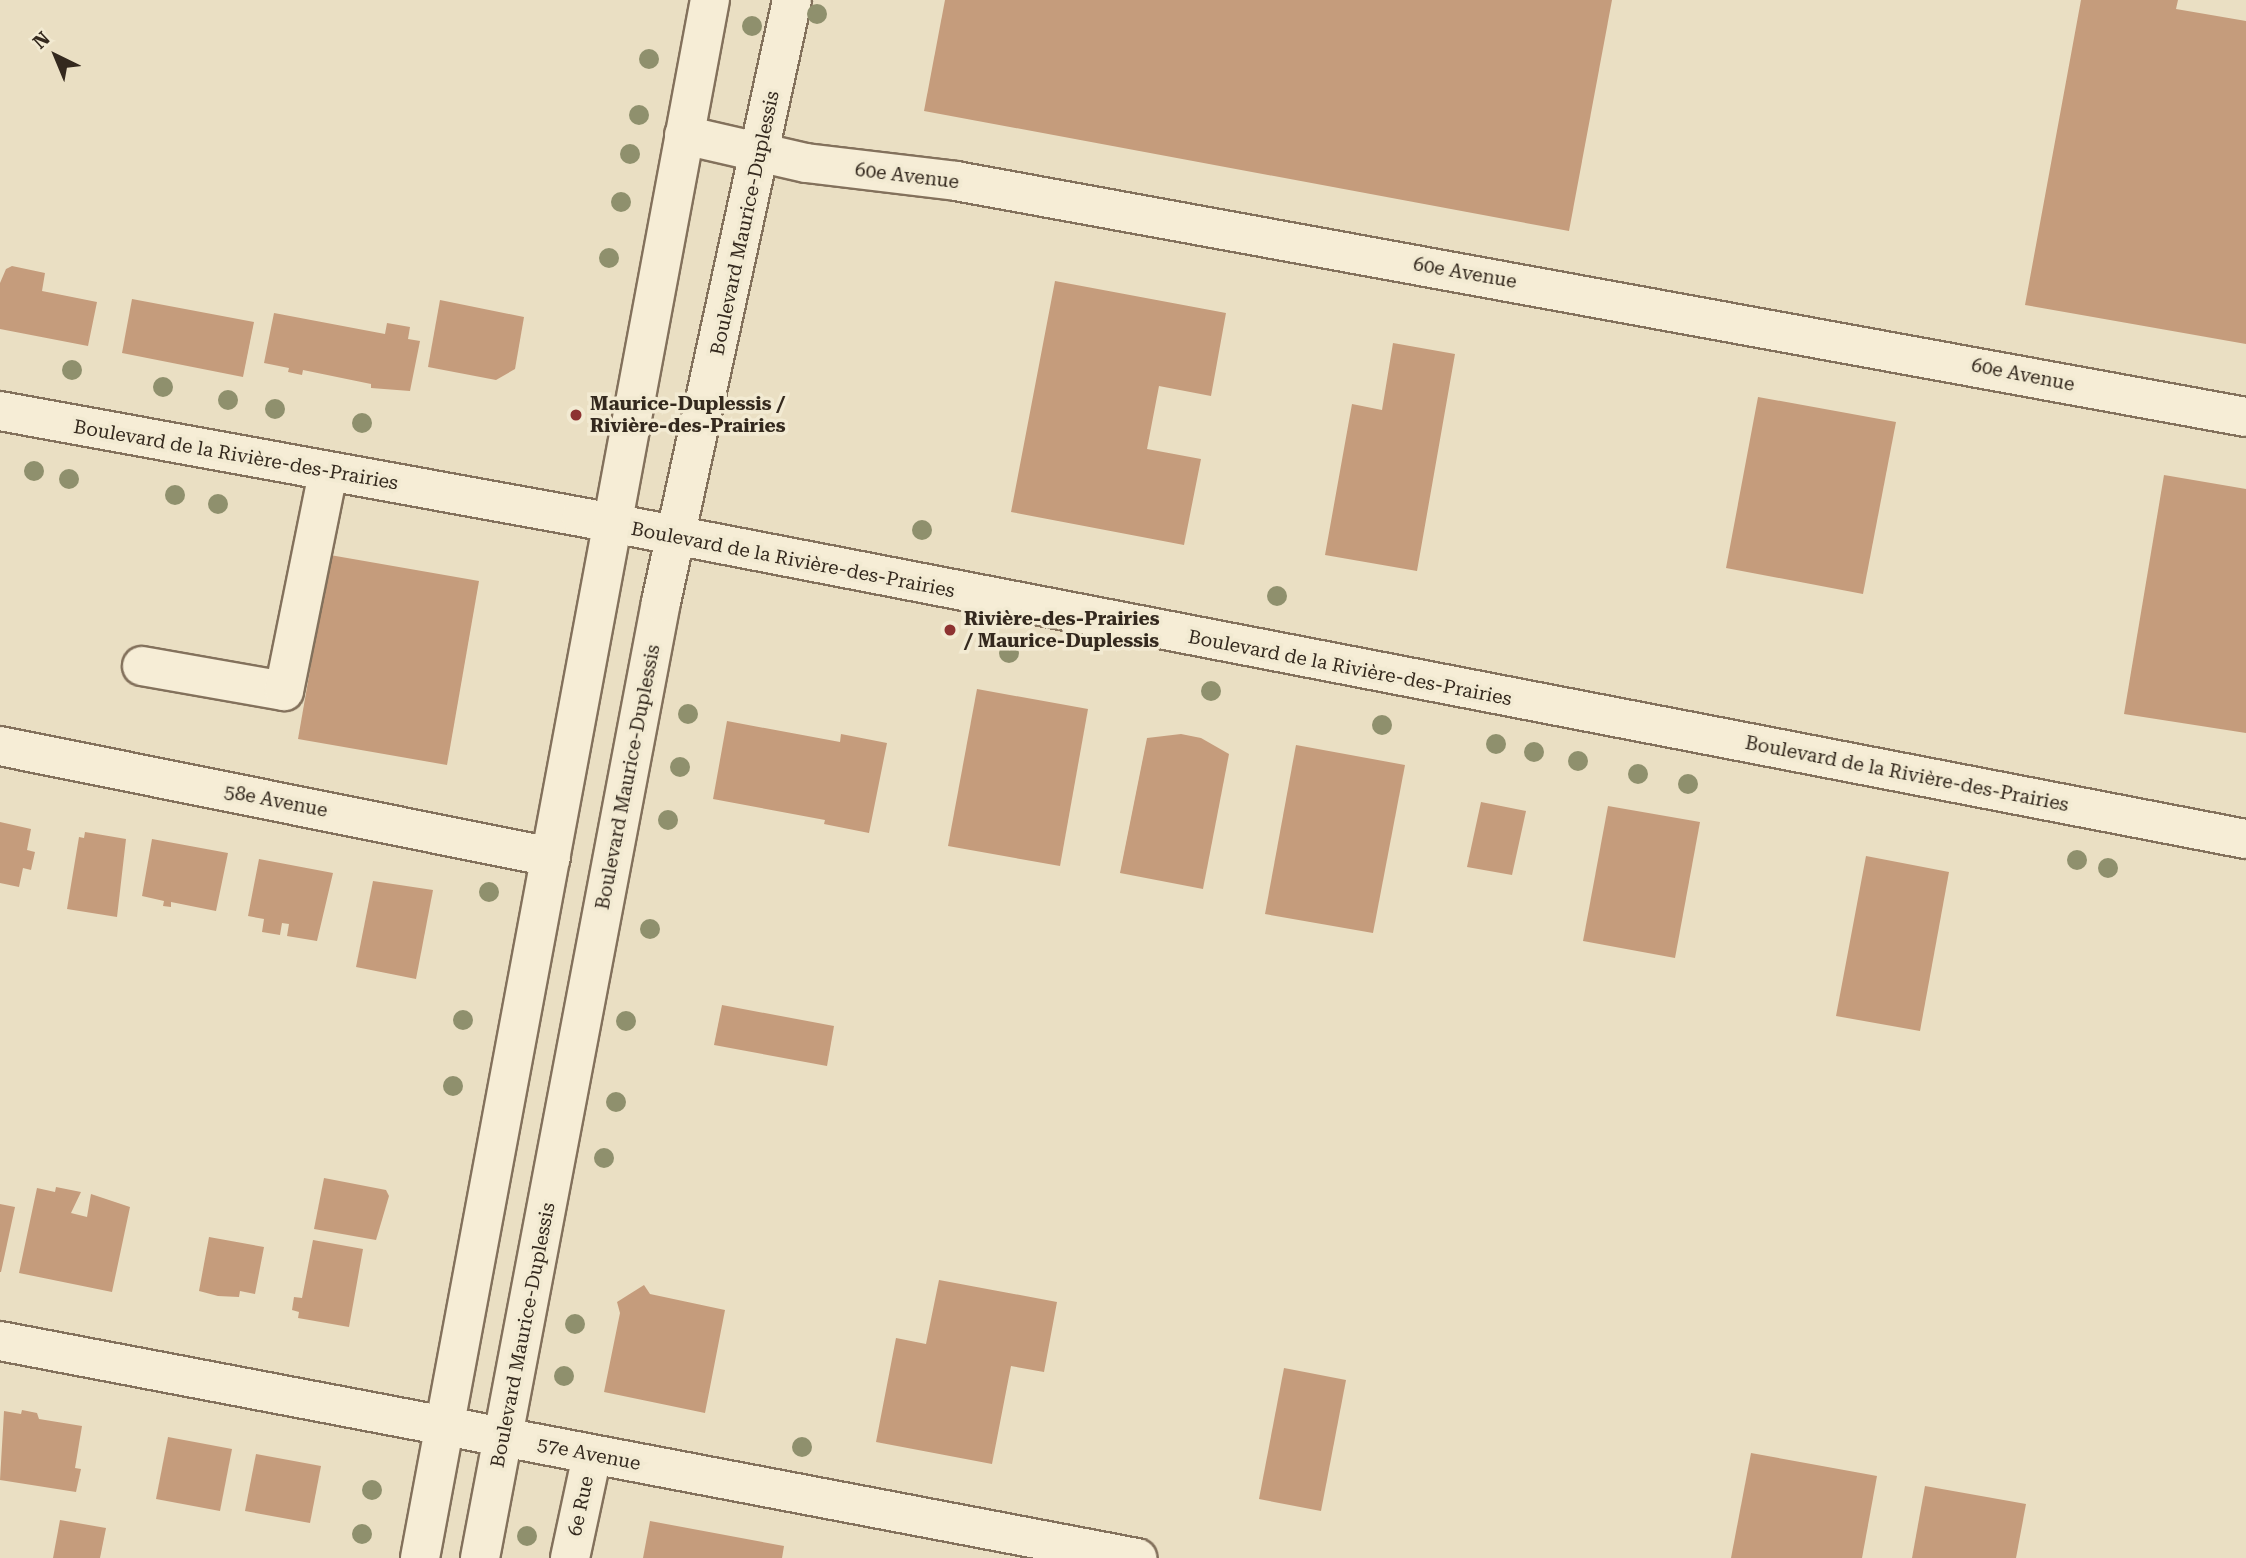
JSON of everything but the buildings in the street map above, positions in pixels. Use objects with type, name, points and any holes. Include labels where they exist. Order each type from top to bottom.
[{"type":"street","points":[[420,1558],[710,0]]},
{"type":"street","name":"Boulevard Maurice-Duplessis","points":[[480,1558],[677,536],[762,151],[792,0]]},
{"type":"street","name":"60e Avenue","points":[[684,135],[806,163],[893,172],[1080,203],[2246,417]]},
{"type":"street","name":"Boulevard de la Rivière-des-Prairies","points":[[0,411],[677,536],[2246,839]]},
{"type":"street","points":[[142,666],[284,691],[328,472]]},
{"type":"street","name":"58e Avenue","points":[[0,746],[551,857]]},
{"type":"street","name":"57e Avenue","points":[[0,1341],[445,1429],[1137,1558]]},
{"type":"street","name":"6e Rue","points":[[570,1558],[592,1455]]},
{"type":"place","name":"Maurice-Duplessis / Rivière-des-Prairies","points":[[576,415]]},
{"type":"place","name":"Rivière-des-Prairies / Maurice-Duplessis","points":[[950,630]]}]
